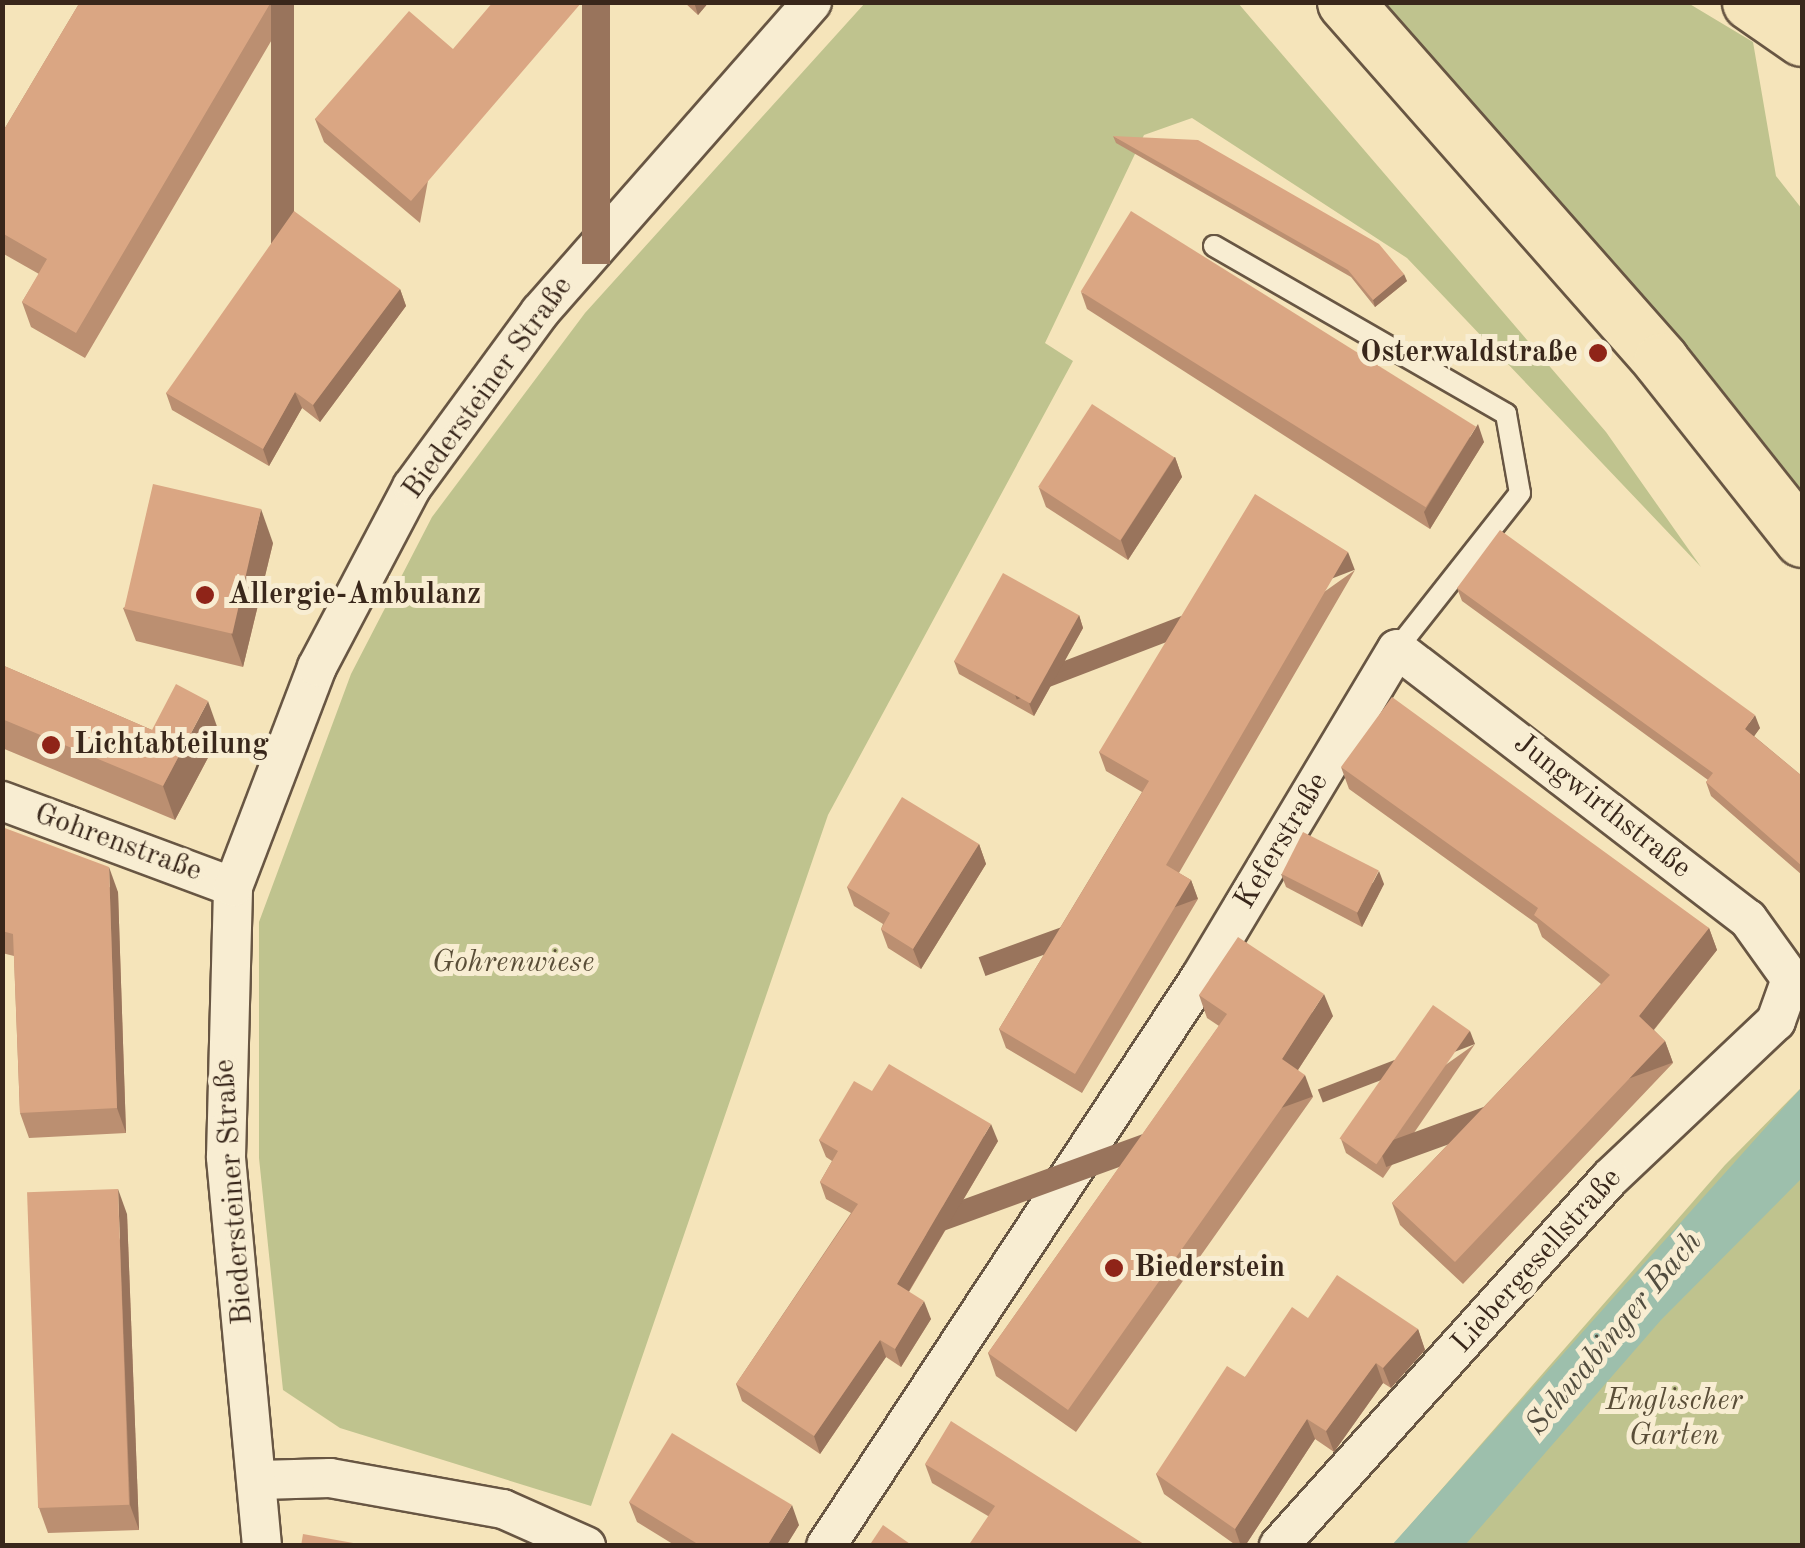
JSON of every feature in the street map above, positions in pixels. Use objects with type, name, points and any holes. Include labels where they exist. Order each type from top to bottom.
[{"type":"highway","points":[[1345,2],[1661,360],[1802,539]]},
{"type":"highway","points":[[1750,2],[1802,38]]},
{"type":"street","name":"Biedersteiner Straße","points":[[262,1546],[260,1480],[226,1157],[233,887],[317,667],[412,487],[540,312],[812,2]]},
{"type":"street","name":"Jungwirthstraße","points":[[1397,649],[1748,918],[1791,979]]},
{"type":"street","name":"Keferstraße","points":[[826,1546],[1200,978],[1397,649]]},
{"type":"street","name":"Gohrenstraße","points":[[2,801],[233,887]]},
{"type":"street","name":"Liebergesellstraße","points":[[1279,1546],[1610,1178],[1776,1021],[1791,979]]},
{"type":"street","points":[[260,1480],[330,1478],[503,1508],[586,1546]]},
{"type":"lane","name":"Keferstraße","points":[[1214,246],[1506,414],[1520,493],[1397,649]]},
{"type":"green space","name":"Gohrenwiese","points":[[865,3],[1238,3],[1606,432],[1701,567],[1407,258],[1192,118],[1144,135],[1045,343],[1073,361],[828,815],[591,1506],[340,1428],[283,1390],[259,1158],[259,922],[351,674],[432,517],[585,313]]},
{"type":"green space","points":[[1376,3],[1688,3],[1753,42],[1776,176],[1802,209],[1802,491]]},
{"type":"green space","name":"Englischer Garten","points":[[1802,1087],[1802,1545],[1392,1546],[1725,1165]]},
{"type":"water","name":"Schwabinger Bach","points":[[1802,1087],[1802,1178],[1661,1320],[1465,1545],[1392,1545]]},
{"type":"building","points":[[80,2],[271,2],[76,333],[22,302],[47,259],[2,233],[2,133]]},
{"type":"building","points":[[493,2],[582,2],[411,201],[315,119],[409,11],[453,49]]},
{"type":"building","points":[[1113,136],[1198,140],[1379,244],[1404,274],[1373,300],[1348,270]]},
{"type":"building","points":[[294,211],[400,289],[313,405],[295,392],[263,449],[166,393]]},
{"type":"building","points":[[1131,211],[1476,427],[1426,507],[1081,292]]},
{"type":"building","points":[[1092,404],[1174,457],[1120,540],[1038,487]]},
{"type":"building","points":[[153,484],[261,509],[232,634],[124,609]]},
{"type":"building","points":[[1255,494],[1348,552],[1166,865],[1191,880],[1075,1074],[999,1029],[1149,781],[1099,752]]},
{"type":"building","points":[[1500,530],[1755,715],[1745,729],[1802,776],[1802,866],[1706,782],[1713,773],[1457,588]]},
{"type":"building","points":[[1003,573],[1079,615],[1030,704],[954,661]]},
{"type":"building","points":[[2,665],[152,730],[176,684],[208,701],[163,786],[2,719]]},
{"type":"building","points":[[1392,697],[1709,928],[1639,1016],[1665,1041],[1455,1262],[1392,1203],[1610,975],[1534,915],[1538,908],[1341,767]]},
{"type":"building","points":[[902,797],[979,844],[913,949],[881,929],[890,913],[847,887]]},
{"type":"building","points":[[2,827],[109,867],[117,1108],[20,1113],[13,934],[2,931]]},
{"type":"building","points":[[1303,832],[1379,871],[1357,912],[1282,874]]},
{"type":"building","points":[[1238,937],[1324,994],[1282,1059],[1305,1075],[1068,1410],[988,1353],[1227,1014],[1199,995]]},
{"type":"building","points":[[1433,1005],[1470,1031],[1376,1164],[1340,1139]]},
{"type":"building","points":[[889,1064],[991,1124],[897,1284],[924,1301],[895,1349],[880,1340],[814,1436],[736,1384],[858,1204],[820,1182],[838,1151],[819,1140],[854,1081],[872,1091]]},
{"type":"building","points":[[118,1189],[129,1505],[38,1508],[27,1192]]},
{"type":"building","points":[[1337,1275],[1418,1329],[1383,1368],[1376,1363],[1326,1431],[1307,1419],[1235,1529],[1156,1474],[1227,1366],[1245,1377],[1292,1307],[1308,1318]]},
{"type":"building","points":[[951,1421],[1147,1546],[968,1546],[995,1506],[925,1464]]},
{"type":"building","points":[[672,1433],[792,1505],[767,1546],[701,1546],[629,1502]]},
{"type":"building","points":[[883,1525],[913,1546],[869,1546]]},
{"type":"building","points":[[303,1534],[370,1546],[301,1546]]},
{"type":"place","name":"Osterwaldstraße","points":[[1598,353]]},
{"type":"place","name":"Allergie-Ambulanz","points":[[205,595]]},
{"type":"place","name":"Lichtabteilung","points":[[51,745]]},
{"type":"place","name":"Biederstein","points":[[1114,1268]]}]
